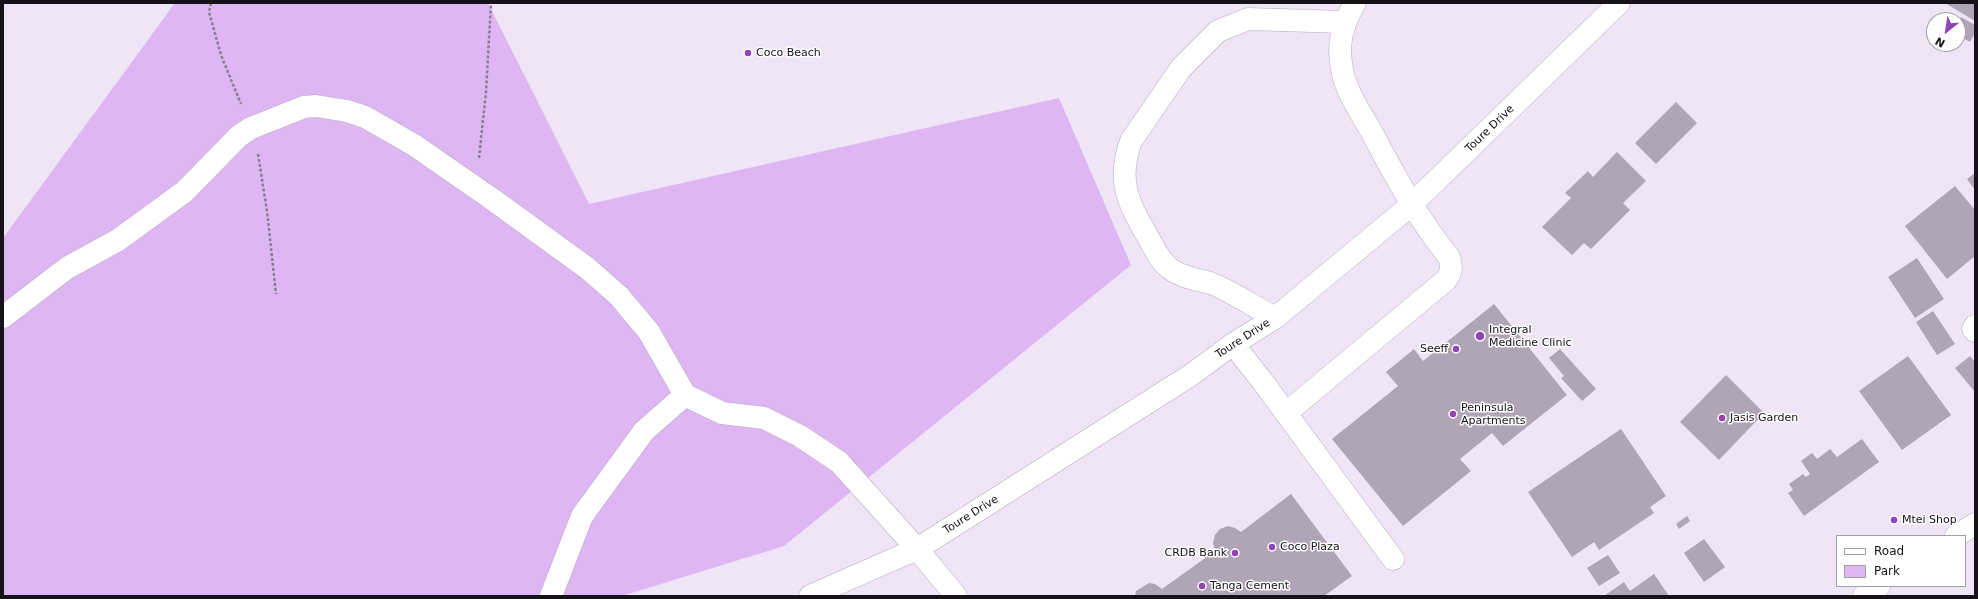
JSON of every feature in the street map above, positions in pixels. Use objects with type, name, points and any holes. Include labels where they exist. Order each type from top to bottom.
[{"type":"street","points":[[1286,413],[1446,280],[1451,273],[1452,265],[1449,257],[1411,205],[1352,98],[1342,70],[1340,44],[1344,22],[1355,3]]},
{"type":"street","name":"Toure Drive","points":[[810,596],[917,549],[1191,374],[1233,344],[1275,318],[1411,205],[1619,3]]},
{"type":"street","points":[[1275,318],[1219,287],[1182,276],[1171,270],[1160,258],[1126,196],[1124,170],[1126,154],[1131,141],[1181,68],[1218,31],[1248,19],[1344,22]]},
{"type":"street","points":[[3,317],[67,268],[118,240],[184,192],[239,136],[251,128],[304,107],[316,106],[347,111],[365,117],[414,145],[587,268],[619,296],[649,332],[685,395],[722,414],[764,418],[800,436],[839,462],[917,549],[956,596]]},
{"type":"street","points":[[1975,326],[1973,329],[1975,331]]},
{"type":"street","points":[[1233,344],[1286,413],[1393,559]]},
{"type":"street","points":[[551,596],[582,516],[644,431],[685,395]]},
{"type":"street","points":[[1958,535],[1975,524]]},
{"type":"street","points":[[1864,596],[1878,587]]},
{"type":"path","points":[[211,3],[208,12],[221,55],[251,128],[261,166],[276,294]]},
{"type":"path","points":[[491,3],[486,92],[478,156],[492,199]]},
{"type":"green space","points":[[175,3],[488,3],[589,204],[1059,98],[1131,265],[784,546],[622,596],[3,596],[3,238]]},
{"type":"building","points":[[1945,3],[1975,3],[1975,21],[1966,16],[1966,12],[1960,12]]},
{"type":"building","points":[[1966,20],[1975,25],[1975,33],[1970,42],[1966,40]]},
{"type":"building","points":[[1676,102],[1697,123],[1656,164],[1635,143]]},
{"type":"building","points":[[1617,152],[1646,181],[1623,203],[1630,210],[1591,249],[1584,243],[1572,255],[1542,227],[1571,198],[1565,193],[1588,171],[1593,177]]},
{"type":"building","points":[[1975,173],[1975,190],[1967,179]]},
{"type":"building","points":[[1955,186],[1975,210],[1975,256],[1947,279],[1905,226]]},
{"type":"building","points":[[1917,258],[1944,299],[1915,318],[1888,277]]},
{"type":"building","name":"Peninsula Apartments","points":[[1494,304],[1567,395],[1503,446],[1492,433],[1460,459],[1471,471],[1403,526],[1332,439],[1398,386],[1386,372],[1414,349],[1423,361]]},
{"type":"building","points":[[1933,311],[1955,344],[1937,355],[1916,322]]},
{"type":"building","points":[[1560,349],[1596,389],[1582,401],[1561,378],[1564,376],[1549,358]]},
{"type":"building","points":[[1908,356],[1951,415],[1902,450],[1859,391]]},
{"type":"building","points":[[1970,356],[1975,362],[1975,392],[1955,368]]},
{"type":"building","name":"Jasis Garden","points":[[1726,375],[1764,413],[1719,460],[1680,422]]},
{"type":"building","points":[[1621,429],[1666,496],[1650,507],[1654,513],[1599,550],[1594,542],[1572,557],[1528,492]]},
{"type":"building","points":[[1862,439],[1879,462],[1804,516],[1788,493],[1793,490],[1789,484],[1803,474],[1806,477],[1810,474],[1801,461],[1812,453],[1817,459],[1830,449],[1837,457]]},
{"type":"building","name":"Coco Plaza","points":[[1291,494],[1352,576],[1324,596],[1135,596],[1136,591],[1149,583],[1155,584],[1162,589],[1215,551],[1213,543],[1215,535],[1220,529],[1228,526],[1241,532]]},
{"type":"building","points":[[1687,516],[1690,521],[1679,529],[1676,524]]},
{"type":"building","points":[[1704,539],[1725,567],[1704,582],[1684,553]]},
{"type":"building","points":[[1608,555],[1620,573],[1599,586],[1587,568]]},
{"type":"building","points":[[1654,574],[1669,596],[1604,596],[1624,582],[1630,591]]},
{"type":"place","name":"Coco Beach","points":[[748,53]]},
{"type":"place","name":"Integral Medicine Clinic","points":[[1480,336]]},
{"type":"place","name":"Seeff","points":[[1456,349]]},
{"type":"place","name":"Peninsula Apartments","points":[[1453,414]]},
{"type":"place","name":"Jasis Garden","points":[[1722,418]]},
{"type":"place","name":"Mtei Shop","points":[[1894,520]]},
{"type":"place","name":"Coco Plaza","points":[[1272,547]]},
{"type":"place","name":"CRDB Bank","points":[[1235,553]]},
{"type":"place","name":"Tanga Cement","points":[[1202,586]]}]
